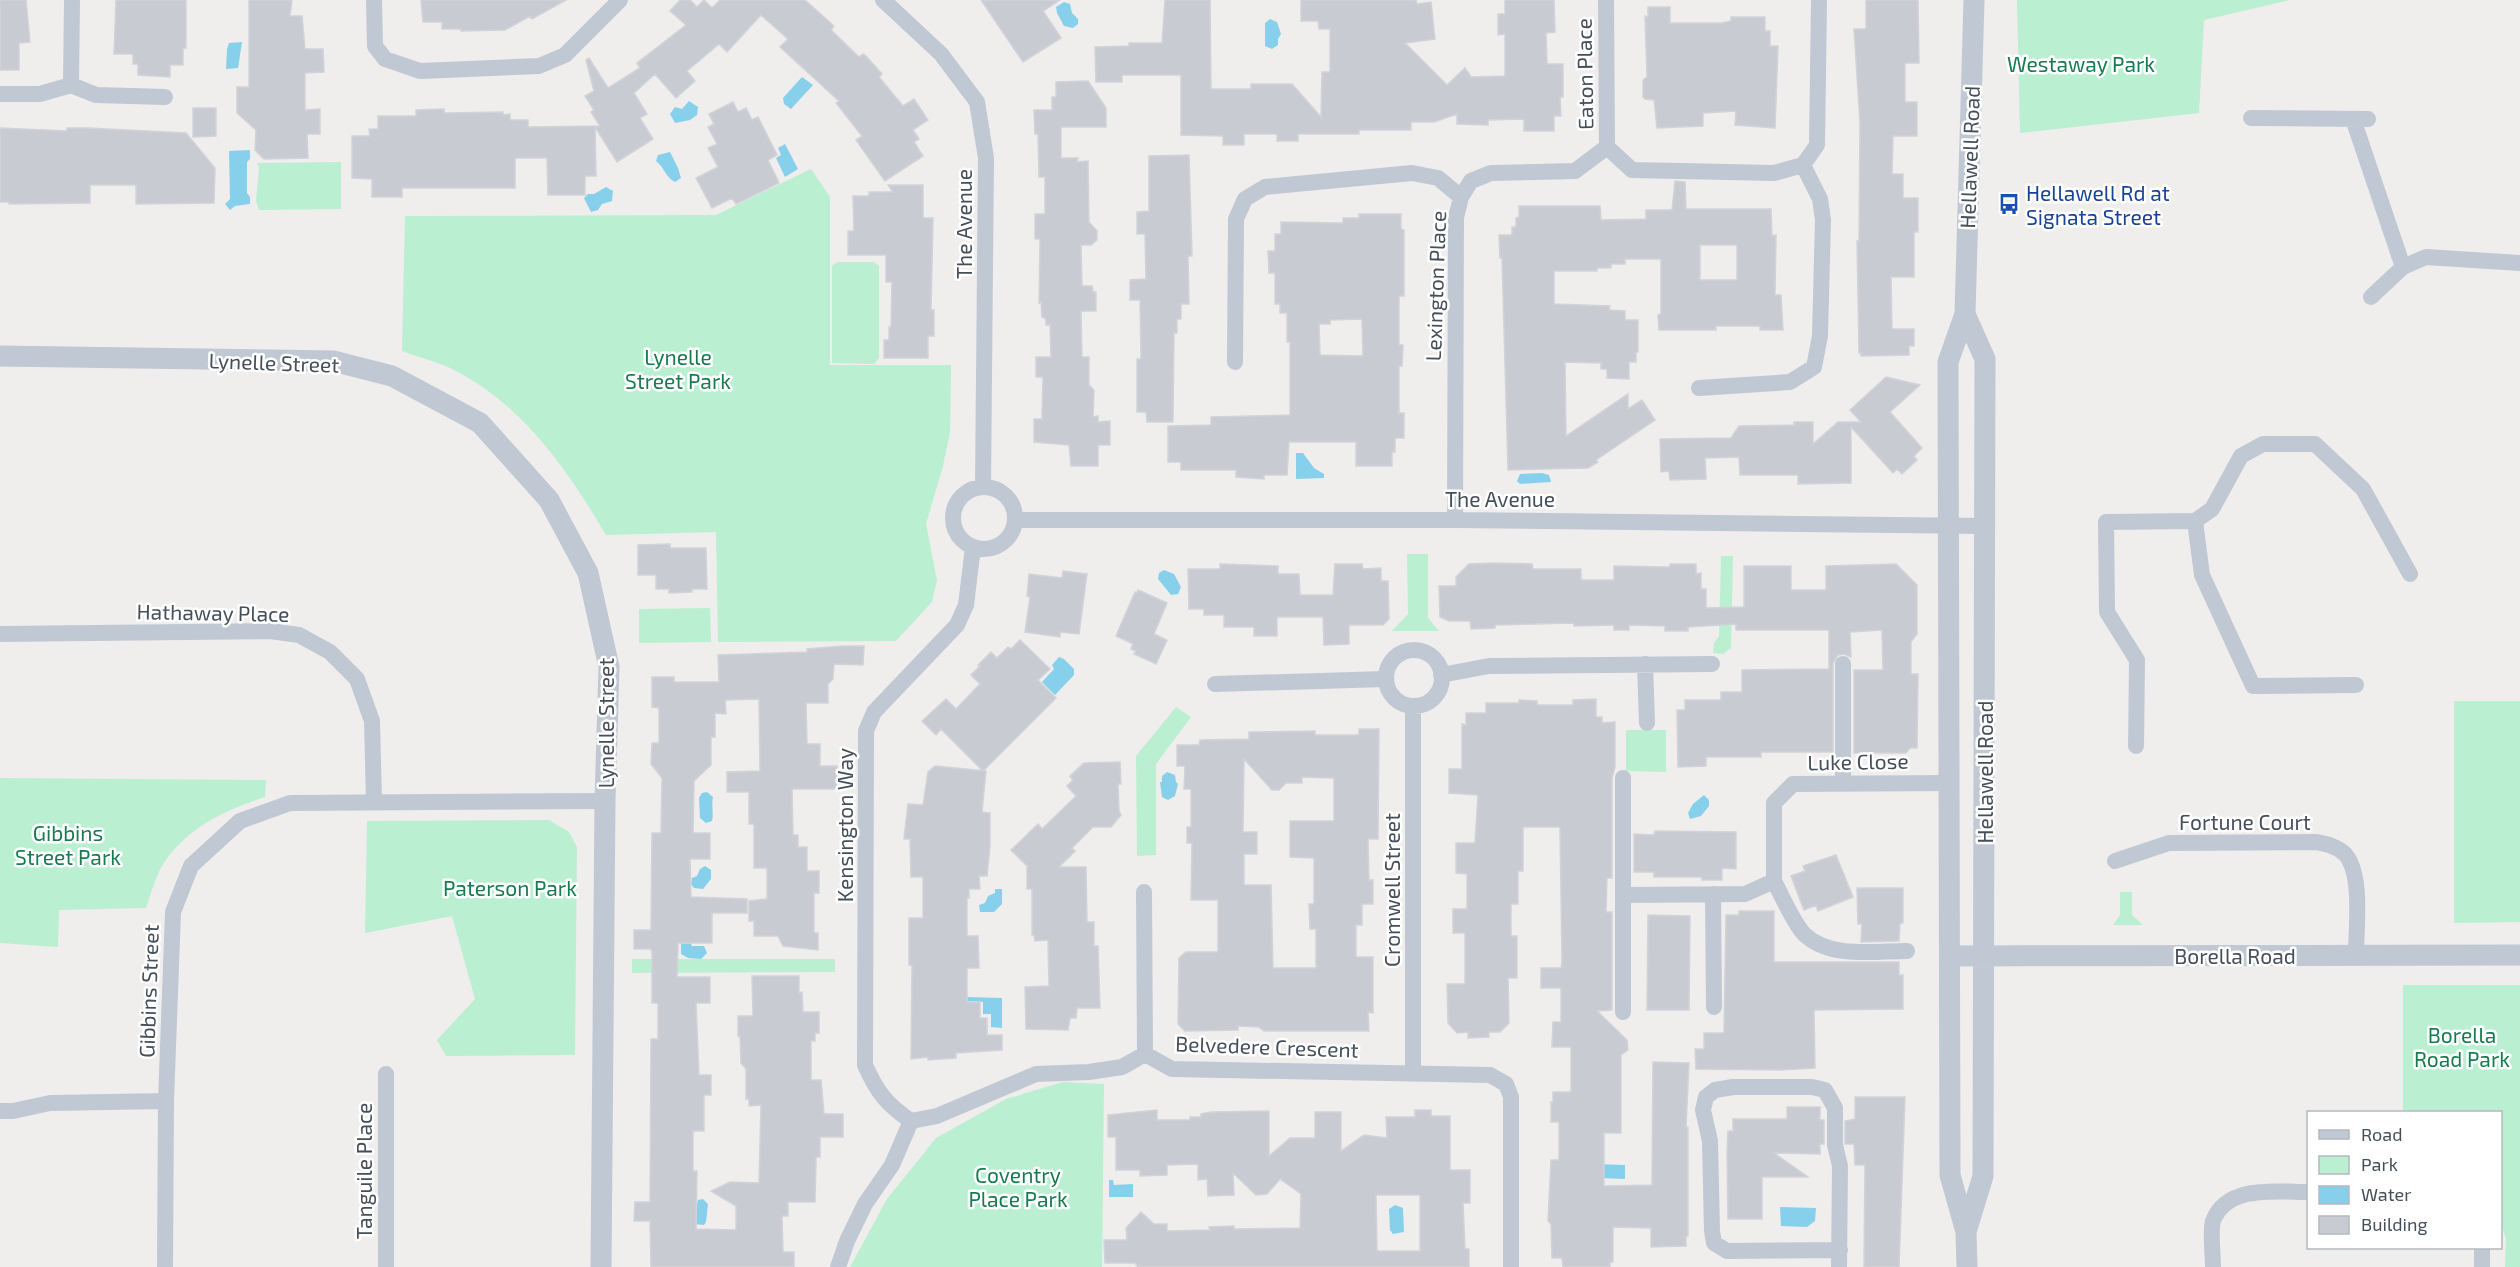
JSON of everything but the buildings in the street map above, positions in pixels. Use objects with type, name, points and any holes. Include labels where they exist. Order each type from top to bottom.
[{"type":"street","points":[[71,85],[72,0]]},
{"type":"street","points":[[374,0],[375,46],[385,59],[420,70],[539,66],[565,55],[620,0]]},
{"type":"street","name":"The Avenue","points":[[883,0],[942,54],[977,102],[986,158],[983,487]]},
{"type":"street","name":"Eaton Place","points":[[1606,0],[1608,147]]},
{"type":"street","points":[[1608,147],[1632,170],[1774,173],[1803,165],[1818,145],[1819,0]]},
{"type":"street","name":"Hellawell Road","points":[[1967,1267],[1966,1232],[1950,1175],[1948,362],[1965,314],[1974,0]]},
{"type":"street","points":[[0,94],[40,94],[71,85],[96,95],[165,97]]},
{"type":"street","points":[[2251,118],[2360,119],[2403,267]]},
{"type":"street","name":"Lexington Place","points":[[1455,520],[1456,218],[1461,196],[1471,181],[1491,173],[1575,171],[1608,147]]},
{"type":"street","points":[[1699,388],[1790,382],[1814,368],[1820,336],[1823,220],[1820,199],[1803,165]]},
{"type":"street","points":[[1235,362],[1236,219],[1245,199],[1265,187],[1412,173],[1438,178],[1461,196]]},
{"type":"street","points":[[2371,297],[2403,267],[2426,257],[2520,263]]},
{"type":"street","name":"Hellawell Road","points":[[1965,314],[1985,359],[1983,1176],[1966,1232]]},
{"type":"street","name":"Lynelle Street","points":[[0,356],[333,361],[392,376],[480,423],[549,500],[588,573],[609,667],[605,801],[601,1267]]},
{"type":"street","points":[[2136,746],[2137,660],[2107,612],[2106,522],[2195,522],[2212,509],[2241,456],[2263,444],[2315,444],[2363,489],[2410,574]]},
{"type":"street","points":[[983,487],[1000,492],[1007,497],[1012,505],[1015,520],[1012,531],[1000,544],[982,549],[973,547],[958,534],[954,524],[954,513],[964,495],[983,487]]},
{"type":"street","name":"The Avenue","points":[[1015,520],[1455,520],[1984,526]]},
{"type":"street","points":[[2195,522],[2202,575],[2253,686],[2356,685]]},
{"type":"street","name":"Kensington Way","points":[[911,1121],[892,1108],[875,1088],[865,1065],[867,731],[874,712],[957,625],[966,605],[973,547]]},
{"type":"street","name":"Hathaway Place","points":[[0,634],[270,631],[299,635],[330,652],[357,679],[372,721],[374,802]]},
{"type":"street","points":[[1408,651],[1417,651],[1433,658],[1441,675],[1439,690],[1435,697],[1428,702],[1413,706],[1397,701],[1391,695],[1386,679],[1390,664],[1395,658],[1408,651]]},
{"type":"street","points":[[1645,664],[1647,723]]},
{"type":"street","points":[[1441,675],[1490,666],[1712,664]]},
{"type":"street","points":[[1843,664],[1843,784]]},
{"type":"street","points":[[1215,684],[1386,679]]},
{"type":"street","name":"Cromwell Street","points":[[1413,706],[1413,1073]]},
{"type":"street","points":[[1623,778],[1623,1012]]},
{"type":"street","name":"Luke Close","points":[[1774,881],[1774,802],[1793,784],[1949,783]]},
{"type":"street","name":"Gibbins Street","points":[[165,1267],[166,1101],[173,912],[191,866],[240,821],[290,803],[605,801]]},
{"type":"street","name":"Fortune Court","points":[[2115,861],[2169,843],[2316,842],[2331,844],[2344,853],[2352,864],[2355,880],[2356,955]]},
{"type":"street","points":[[1623,895],[1745,894],[1774,881],[1803,933],[1820,945],[1837,951],[1907,951]]},
{"type":"street","points":[[1144,892],[1145,1054]]},
{"type":"street","points":[[1713,894],[1714,1007]]},
{"type":"street","name":"Borella Road","points":[[1950,956],[2520,955]]},
{"type":"street","name":"Belvedere Crescent","points":[[911,1121],[937,1116],[1036,1074],[1089,1072],[1122,1067],[1145,1054],[1172,1069],[1490,1075],[1506,1084],[1511,1097],[1511,1267]]},
{"type":"street","name":"Tanguile Place","points":[[386,1074],[386,1267]]},
{"type":"street","points":[[1733,1087],[1812,1087],[1825,1090],[1831,1098],[1835,1108],[1835,1145],[1840,1166],[1839,1259],[1726,1251],[1714,1243],[1710,1141],[1703,1110],[1706,1097],[1715,1090],[1733,1087]]},
{"type":"street","points":[[0,1111],[13,1111],[50,1104],[166,1101]]},
{"type":"street","points":[[838,1267],[847,1241],[865,1204],[892,1164],[911,1121]]},
{"type":"street","points":[[2213,1267],[2213,1221],[2226,1202],[2254,1192],[2307,1192]]},
{"type":"street","points":[[2482,1249],[2482,1267]]},
{"type":"green space","name":"Westaway Park","points":[[2017,0],[2290,0],[2204,20],[2199,113],[2020,133]]},
{"type":"green space","points":[[341,162],[341,209],[259,210],[256,201],[259,167],[257,163]]},
{"type":"green space","name":"Lynelle Street Park","points":[[811,169],[830,197],[830,365],[951,365],[950,433],[926,524],[937,580],[932,602],[896,641],[718,642],[716,532],[606,535],[558,462],[521,419],[476,383],[450,368],[402,351],[405,216],[716,215]]},
{"type":"green space","points":[[837,262],[874,262],[879,266],[879,358],[874,364],[832,363],[832,266]]},
{"type":"green space","points":[[1407,554],[1428,554],[1428,618],[1439,631],[1392,631],[1408,614]]},
{"type":"green space","points":[[1721,556],[1733,556],[1731,648],[1723,654],[1713,653],[1714,643],[1719,636]]},
{"type":"green space","points":[[710,608],[711,642],[639,643],[639,609]]},
{"type":"green space","points":[[2454,701],[2520,701],[2520,922],[2454,923]]},
{"type":"green space","points":[[1176,707],[1191,717],[1156,764],[1156,855],[1137,856],[1136,756]]},
{"type":"green space","points":[[1626,730],[1666,730],[1666,772],[1626,771]]},
{"type":"green space","name":"Gibbins Street Park","points":[[0,778],[266,780],[265,797],[210,821],[197,829],[175,849],[159,872],[146,908],[59,910],[58,947],[0,943]]},
{"type":"green space","name":"Paterson Park","points":[[549,820],[569,832],[577,847],[575,1055],[446,1056],[437,1040],[475,999],[452,916],[365,933],[367,821]]},
{"type":"green space","points":[[2120,892],[2132,892],[2132,915],[2143,925],[2113,925],[2120,915]]},
{"type":"green space","points":[[632,959],[835,959],[835,972],[632,973]]},
{"type":"green space","name":"Borella Road Park","points":[[2403,985],[2520,985],[2520,1267],[2505,1267],[2506,1239],[2502,1227],[2502,1111],[2403,1111]]},
{"type":"green space","name":"Coventry Place Park","points":[[1063,1082],[1104,1084],[1102,1267],[850,1267],[887,1199],[936,1138],[1006,1099]]},
{"type":"water","points":[[1064,2],[1070,4],[1072,13],[1078,19],[1078,24],[1073,28],[1064,26],[1057,13],[1056,7]]},
{"type":"water","points":[[1270,19],[1277,22],[1281,34],[1278,45],[1272,49],[1265,46],[1265,23]]},
{"type":"water","points":[[242,42],[238,68],[226,69],[229,43]]},
{"type":"water","points":[[802,77],[813,85],[791,109],[784,104],[783,98]]},
{"type":"water","points":[[689,101],[698,107],[697,115],[690,120],[675,123],[670,114],[675,107],[682,109]]},
{"type":"water","points":[[785,144],[798,169],[785,177],[776,158],[781,155],[778,148]]},
{"type":"water","points":[[250,150],[250,159],[247,162],[247,193],[250,197],[250,204],[235,206],[230,210],[225,204],[230,199],[229,151]]},
{"type":"water","points":[[670,152],[681,178],[675,182],[656,161],[658,155]]},
{"type":"water","points":[[606,187],[613,191],[612,201],[602,204],[598,210],[591,212],[584,198]]},
{"type":"water","points":[[1296,453],[1303,453],[1314,468],[1324,474],[1324,478],[1296,479]]},
{"type":"water","points":[[1520,474],[1549,475],[1551,482],[1520,484],[1517,481]]},
{"type":"water","points":[[1164,570],[1174,574],[1181,587],[1178,594],[1171,595],[1158,579],[1159,573]]},
{"type":"water","points":[[1059,657],[1074,669],[1074,675],[1055,695],[1042,682],[1054,669],[1052,665]]},
{"type":"water","points":[[1167,772],[1175,775],[1178,784],[1175,796],[1168,800],[1162,797],[1160,782],[1162,782],[1162,776]]},
{"type":"water","points":[[707,792],[713,797],[713,815],[712,821],[706,823],[700,818],[699,798],[702,793]]},
{"type":"water","points":[[1704,795],[1709,800],[1709,806],[1701,816],[1690,819],[1688,813],[1693,804]]},
{"type":"water","points":[[705,866],[711,870],[711,879],[703,889],[694,888],[691,884],[692,878],[697,876],[700,869]]},
{"type":"water","points":[[995,889],[1002,889],[1002,904],[994,912],[980,912],[979,905],[985,903],[988,896],[995,893]]},
{"type":"water","points":[[681,941],[690,942],[692,946],[704,946],[707,953],[701,959],[688,958],[681,954]]},
{"type":"water","points":[[966,997],[1002,998],[1002,1028],[991,1027],[991,1014],[983,1014],[983,1002],[966,1001]]},
{"type":"water","points":[[1594,1164],[1625,1165],[1625,1179],[1601,1178]]},
{"type":"water","points":[[1109,1180],[1113,1180],[1114,1185],[1133,1184],[1133,1197],[1109,1197]]},
{"type":"water","points":[[703,1199],[708,1204],[706,1222],[704,1225],[693,1224],[698,1200]]},
{"type":"water","points":[[1395,1205],[1403,1208],[1404,1232],[1393,1234],[1390,1230],[1389,1209]]},
{"type":"water","points":[[1780,1207],[1816,1208],[1815,1221],[1807,1227],[1781,1226]]},
{"type":"place","name":"Hellawell Rd at Signata Street","points":[[2009,204]]}]
